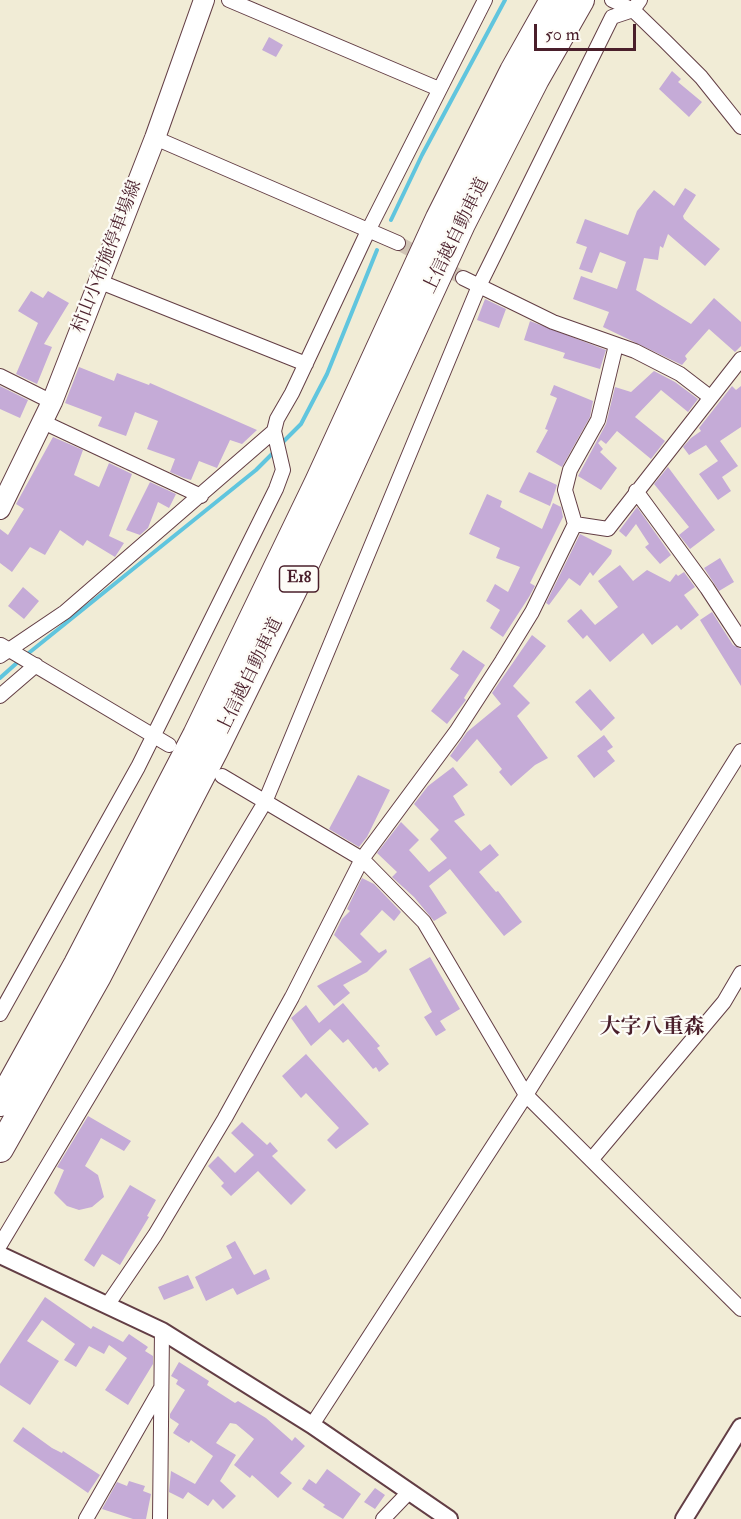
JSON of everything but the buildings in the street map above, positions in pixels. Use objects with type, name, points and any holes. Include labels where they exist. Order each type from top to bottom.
[{"type":"highway","name":"上信越自動車道","points":[[0,1103],[77,964],[196,735],[318,482],[439,218],[513,71],[553,0]]},
{"type":"highway","name":"上信越自動車道","points":[[0,1149],[98,976],[215,750],[298,579],[462,224],[536,79],[581,0]]},
{"type":"main road","name":"村山小布施停車場線","points":[[0,509],[52,402],[155,138],[204,0]]},
{"type":"street","points":[[229,0],[439,89]]},
{"type":"street","points":[[0,1014],[138,767],[276,489],[283,470],[274,434],[277,419],[306,364],[369,229],[485,0]]},
{"type":"street","points":[[612,0],[637,5],[701,77],[741,127]]},
{"type":"street","points":[[0,1245],[265,802],[479,286],[612,17],[637,5]]},
{"type":"street","points":[[155,138],[398,243]]},
{"type":"street","points":[[463,278],[553,322],[635,351],[680,374],[710,398]]},
{"type":"street","points":[[98,280],[306,364]]},
{"type":"street","points":[[108,1304],[155,1235],[225,1118],[363,859],[456,732],[532,612],[575,524],[565,490],[570,470],[598,420],[616,345]]},
{"type":"street","points":[[575,524],[609,529],[636,491],[741,359]]},
{"type":"street","points":[[0,376],[52,402]]},
{"type":"street","points":[[43,423],[201,496]]},
{"type":"street","points":[[6,650],[65,612],[274,434]]},
{"type":"street","points":[[636,491],[708,588],[741,640]]},
{"type":"street","points":[[6,650],[34,664],[170,745]]},
{"type":"street","points":[[0,696],[34,664]]},
{"type":"street","points":[[312,1425],[526,1095],[741,752]]},
{"type":"street","points":[[222,776],[363,859],[424,922],[526,1095],[741,1309]]},
{"type":"street","points":[[591,1160],[723,1002],[741,973]]},
{"type":"street","points":[[0,1255],[162,1331],[312,1425],[449,1519]]},
{"type":"street","points":[[160,1519],[162,1331]]},
{"type":"street","points":[[86,1519],[162,1387]]},
{"type":"street","points":[[684,1519],[741,1427]]},
{"type":"street","points":[[383,1519],[409,1492]]},
{"type":"waterway","points":[[391,220],[422,155],[505,0]]},
{"type":"waterway","points":[[281,444],[301,424],[327,374],[377,250]]},
{"type":"waterway","points":[[25,656],[256,470],[274,452]]},
{"type":"waterway","points":[[0,678],[19,661]]},
{"type":"tunnel","points":[[398,243],[463,278]]},
{"type":"district","name":"大字八重森","points":[[652,1028]]}]
